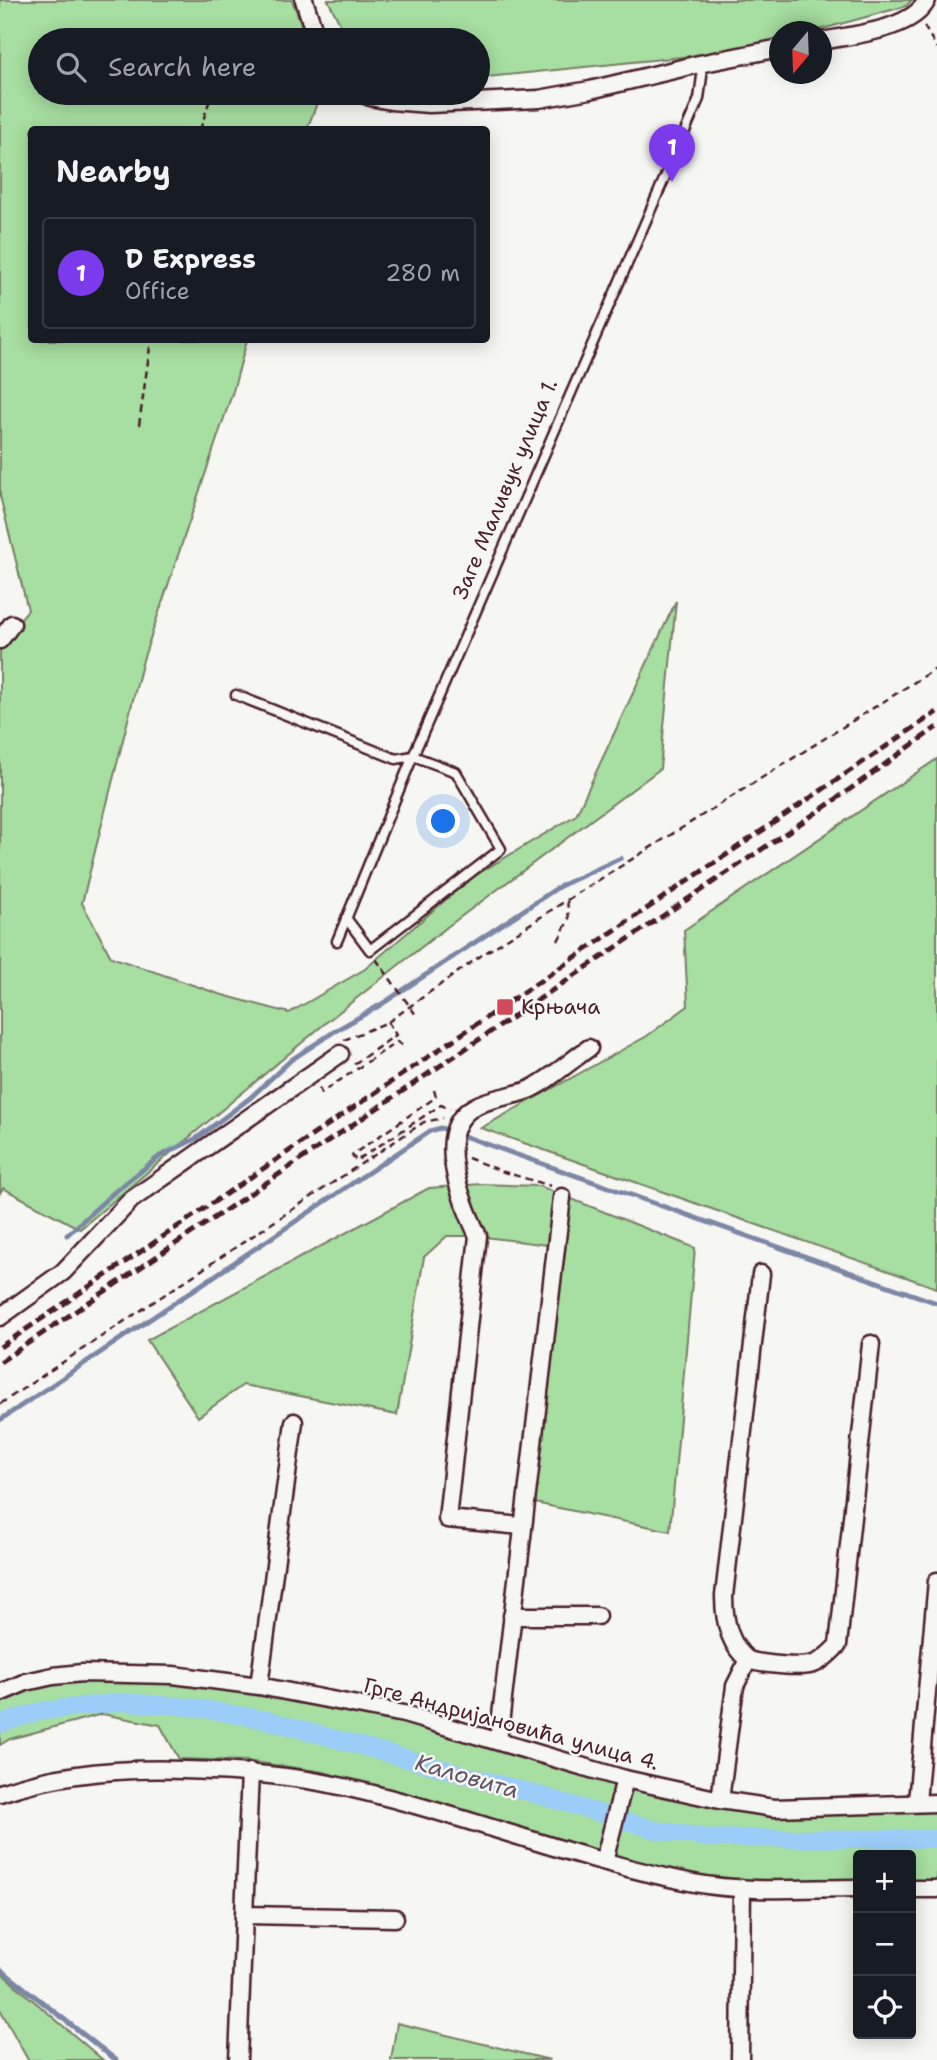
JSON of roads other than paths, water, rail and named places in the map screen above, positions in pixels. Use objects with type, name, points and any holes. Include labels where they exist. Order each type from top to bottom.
[{"type":"street","points":[[304,0],[313,28]]},
{"type":"street","points":[[832,39],[898,23],[926,6]]},
{"type":"street","points":[[490,101],[539,99],[590,90],[769,50]]},
{"type":"street","points":[[0,640],[12,624]]},
{"type":"street","points":[[522,1526],[447,1519],[478,1236],[463,1204],[455,1174],[453,1148],[460,1119],[475,1106],[528,1090],[589,1048]]},
{"type":"street","points":[[0,1317],[63,1272],[131,1200],[346,1060]]},
{"type":"street","points":[[498,1741],[562,1197]]},
{"type":"street","points":[[761,1274],[724,1596],[732,1640],[748,1660],[809,1665],[817,1663],[838,1645],[871,1344]]},
{"type":"street","points":[[259,1686],[294,1422]]},
{"type":"street","points":[[917,1802],[937,1581]]},
{"type":"street","points":[[512,1616],[597,1616]]},
{"type":"street","points":[[720,1800],[735,1686],[748,1660]]},
{"type":"street","name":"Грге Андријановића улица 4.","points":[[0,1692],[26,1682],[82,1673],[173,1675],[259,1686],[404,1714],[625,1779],[720,1800],[774,1808],[937,1803]]},
{"type":"street","points":[[0,1793],[26,1784],[108,1770],[250,1772],[326,1783],[405,1802],[605,1854],[686,1881],[742,1888],[853,1888]]},
{"type":"street","points":[[238,2060],[250,1772]]},
{"type":"street","points":[[605,1854],[625,1779]]},
{"type":"street","points":[[740,2060],[742,1888]]},
{"type":"street","points":[[916,1889],[937,1889]]},
{"type":"street","points":[[244,1915],[395,1918]]},
{"type":"lane","name":"Заге Маливук улица 1.","points":[[337,941],[413,756],[699,99],[702,76],[699,64]]},
{"type":"lane","points":[[236,695],[396,759],[413,756],[456,772],[501,849],[370,950],[346,918]]},
{"type":"waterway","points":[[67,1235],[112,1194],[160,1156],[197,1138],[250,1098],[291,1060],[382,1004],[560,886],[621,858]]},
{"type":"waterway","points":[[0,1420],[430,1131],[441,1128],[937,1303]]},
{"type":"waterway","name":"Каловита","points":[[0,1724],[41,1711],[123,1702],[191,1707],[267,1720],[656,1830],[709,1838],[937,1839]]},
{"type":"waterway","points":[[0,1969],[116,2060]]},
{"type":"railway","points":[[0,1347],[937,712]]},
{"type":"railway","points":[[0,1362],[832,802],[937,727]]},
{"type":"place","name":"D Express","points":[[672,182]]},
{"type":"place","name":"Крњача","points":[[505,1007]]}]
